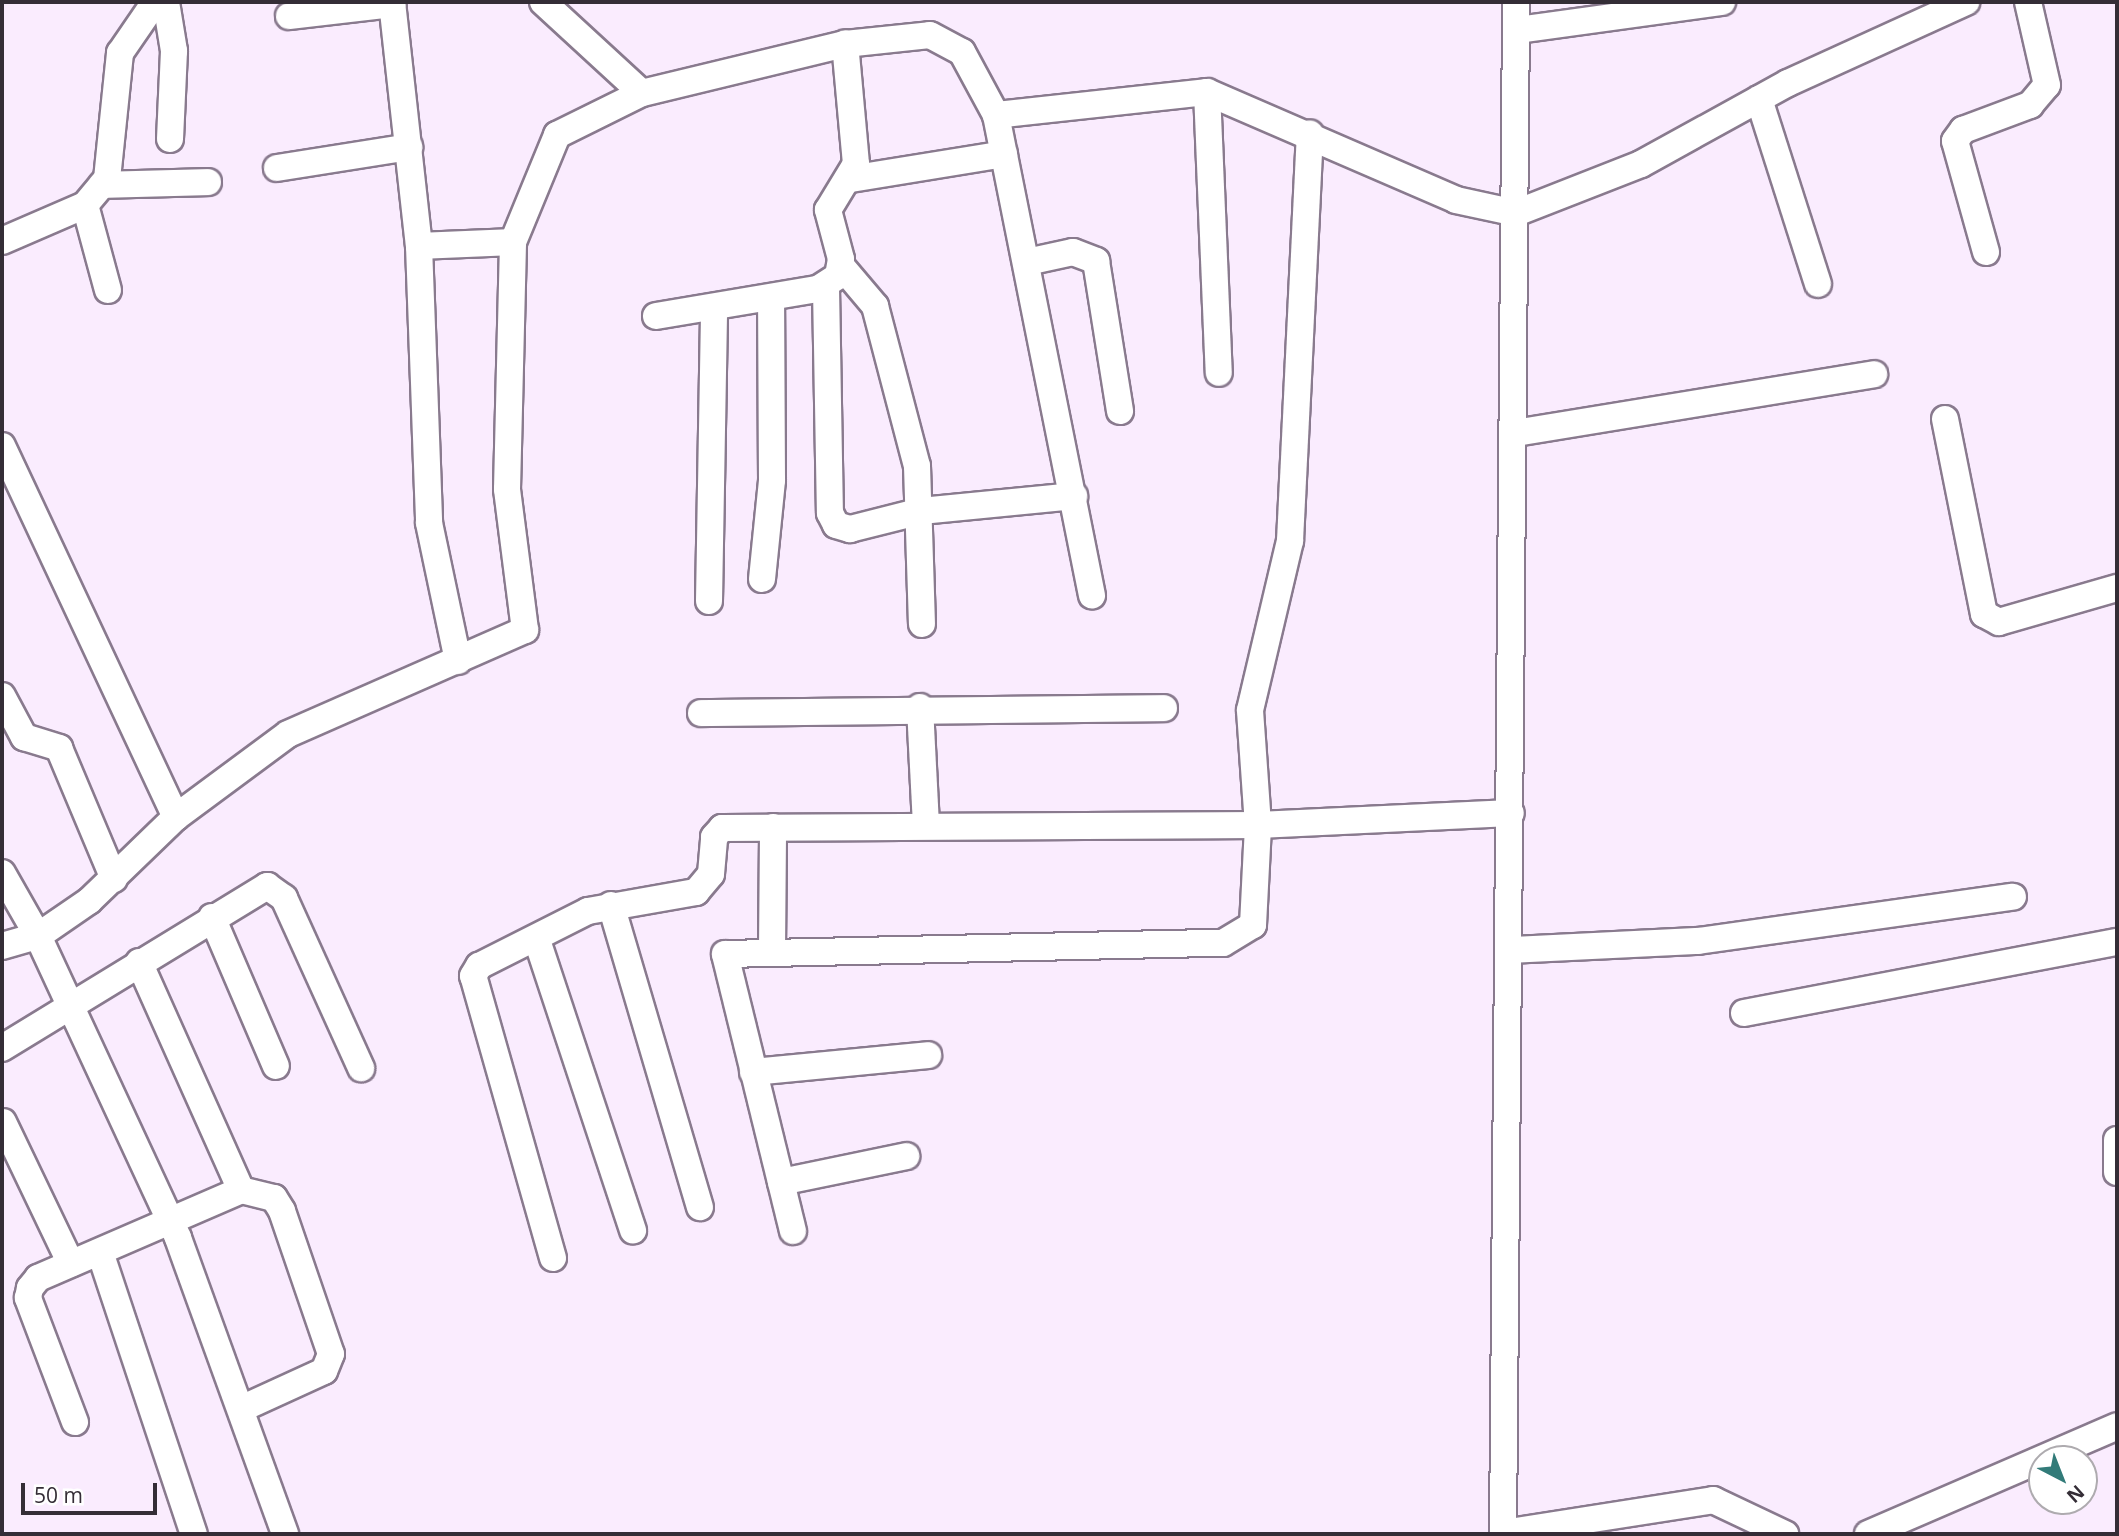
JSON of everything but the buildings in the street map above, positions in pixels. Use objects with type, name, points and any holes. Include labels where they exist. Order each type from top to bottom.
[{"type":"street","points":[[108,290],[94,195],[110,164],[120,53],[155,2]]},
{"type":"street","points":[[166,2],[174,51],[170,139]]},
{"type":"street","points":[[543,2],[642,93]]},
{"type":"street","points":[[1516,2],[1511,950],[1503,1533],[1713,1500],[1785,1534]]},
{"type":"street","points":[[1517,30],[1722,2]]},
{"type":"street","points":[[996,115],[1207,92],[1310,133],[1456,200],[1516,213],[1641,164],[1759,99],[1966,2]]},
{"type":"street","points":[[1986,252],[1955,141],[1963,130],[2030,105],[2047,85],[2028,2]]},
{"type":"street","points":[[289,16],[392,3],[419,246],[429,523],[457,661]]},
{"type":"street","points":[[2,946],[38,936],[114,879],[176,817],[288,734],[519,636],[528,622],[507,489],[513,242],[557,135],[642,93],[845,44],[908,36],[947,41],[962,52],[996,115],[1092,595]]},
{"type":"street","points":[[845,44],[856,164],[850,179],[828,210],[834,278],[831,513],[836,525],[850,529],[921,511],[1074,496]]},
{"type":"street","points":[[1207,92],[1219,373]]},
{"type":"street","points":[[1759,99],[1818,284]]},
{"type":"street","points":[[793,1231],[723,958],[772,950],[1235,941],[1253,925],[1257,911],[1258,825],[1250,710],[1290,541],[1310,133]]},
{"type":"street","points":[[277,168],[409,147]]},
{"type":"street","points":[[850,179],[1004,154]]},
{"type":"street","points":[[2,241],[94,195],[208,182]]},
{"type":"street","points":[[419,246],[513,242]]},
{"type":"street","points":[[1027,261],[1073,253],[1097,261],[1120,411]]},
{"type":"street","points":[[656,316],[771,298],[834,278]]},
{"type":"street","points":[[834,278],[875,306],[884,336],[917,466],[921,511],[922,624]]},
{"type":"street","points":[[762,579],[772,480],[771,298]]},
{"type":"street","points":[[709,601],[714,309]]},
{"type":"street","points":[[1515,433],[1874,374]]},
{"type":"street","points":[[1945,419],[1984,614],[1999,622],[2117,588]]},
{"type":"street","points":[[2,446],[176,817]]},
{"type":"street","points":[[2,696],[24,737],[60,748],[114,879]]},
{"type":"street","points":[[920,707],[926,825]]},
{"type":"street","points":[[701,713],[920,707],[1164,708]]},
{"type":"street","points":[[553,1258],[471,986],[479,966],[611,905],[696,892],[711,874],[717,832],[728,826],[1258,825],[1511,813]]},
{"type":"street","points":[[772,950],[773,827]]},
{"type":"street","points":[[2,873],[38,936],[171,1223],[243,1408],[285,1534]]},
{"type":"street","points":[[2,1048],[212,917],[267,886],[284,898],[361,1068]]},
{"type":"street","points":[[1511,950],[1698,941],[2013,897]]},
{"type":"street","points":[[611,905],[700,1206]]},
{"type":"street","points":[[212,917],[276,1066]]},
{"type":"street","points":[[537,940],[633,1231]]},
{"type":"street","points":[[1744,1013],[2117,942]]},
{"type":"street","points":[[139,962],[241,1190]]},
{"type":"street","points":[[753,1072],[928,1055]]},
{"type":"street","points":[[3,1122],[71,1264]]},
{"type":"street","points":[[2117,1140],[2112,1149],[2117,1172]]},
{"type":"street","points":[[781,1182],[906,1156]]},
{"type":"street","points":[[75,1422],[29,1298],[38,1278],[171,1223],[241,1190],[264,1193],[282,1211],[331,1354],[324,1371],[243,1408]]},
{"type":"street","points":[[100,1252],[194,1534]]},
{"type":"street","points":[[1868,1534],[2117,1426]]}]
